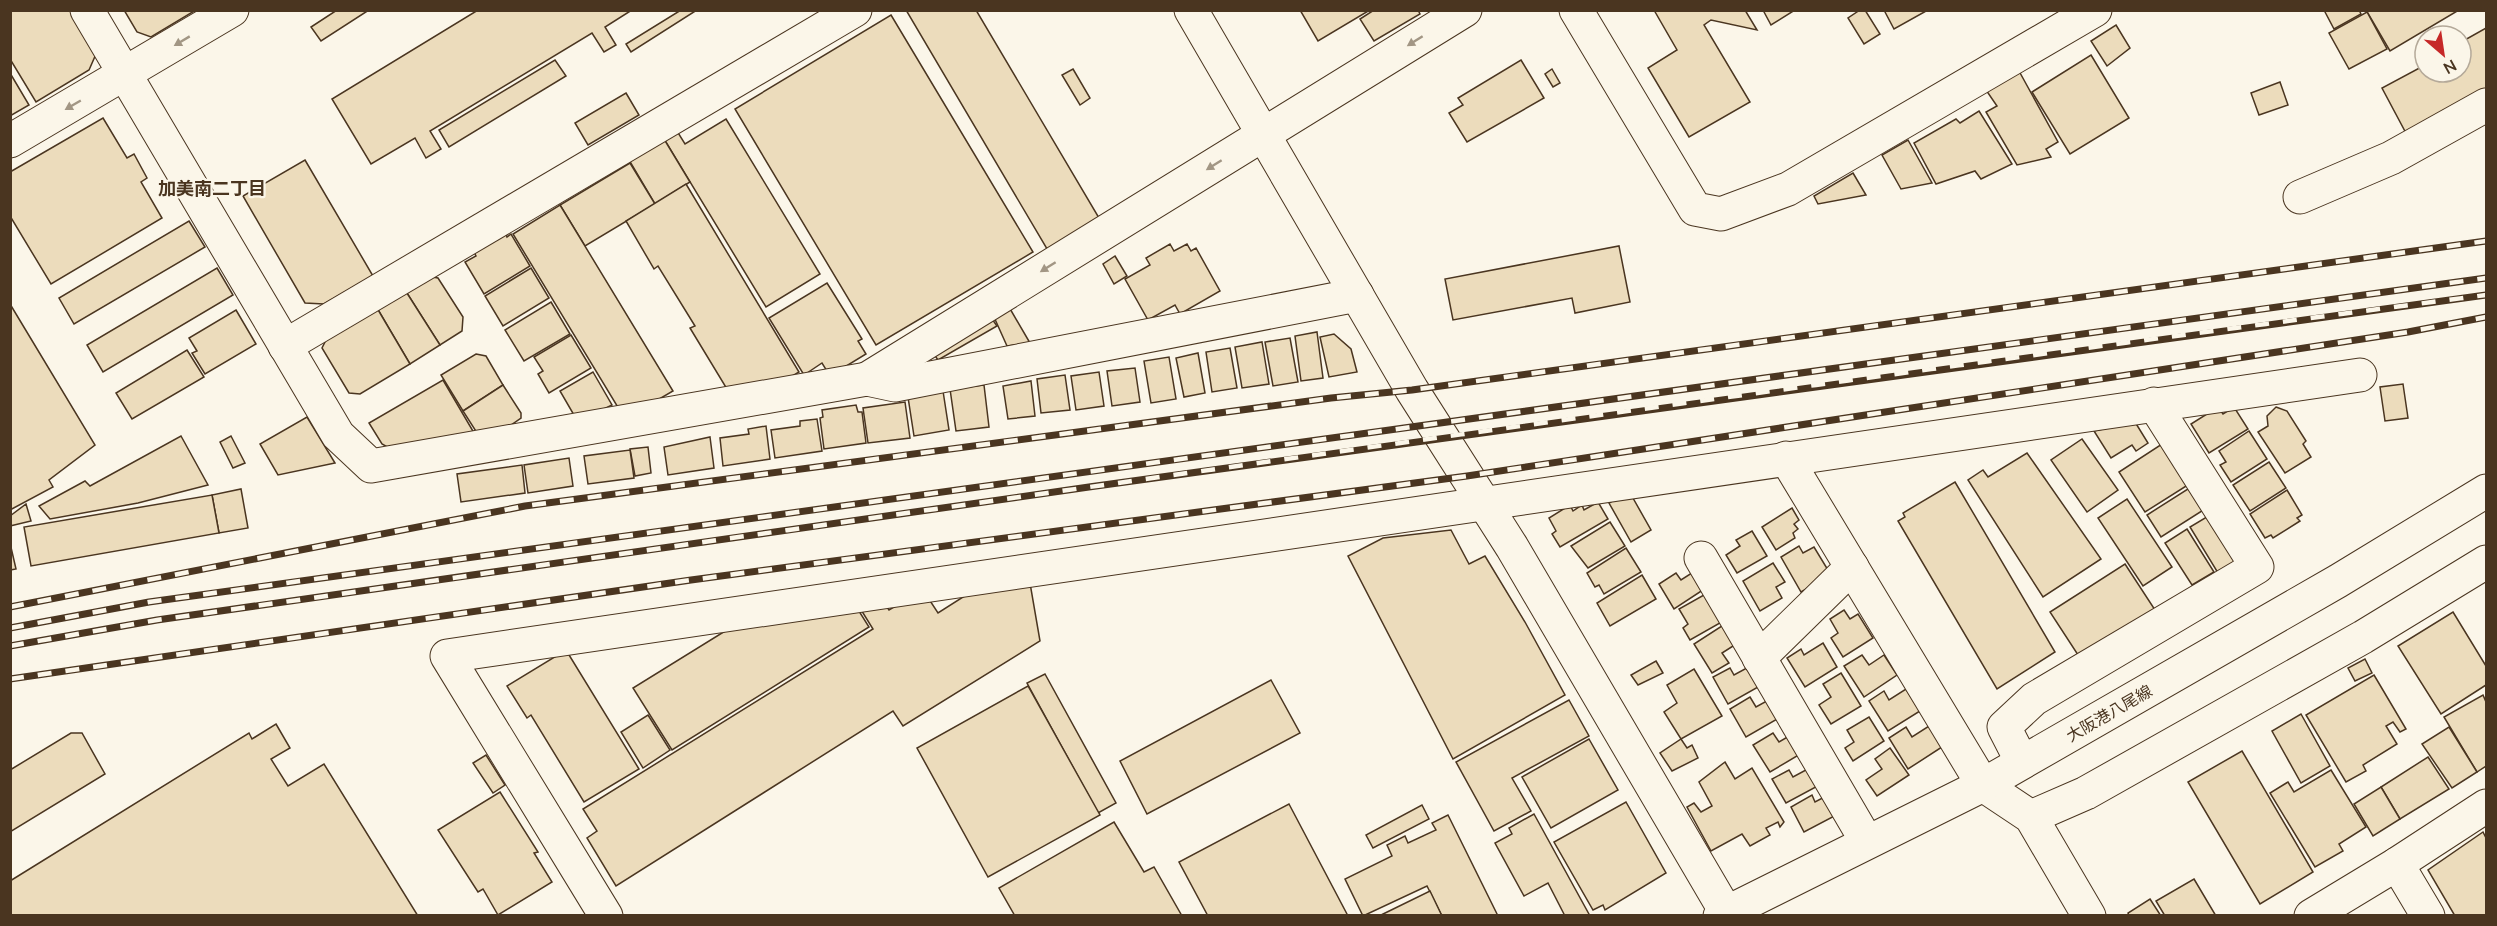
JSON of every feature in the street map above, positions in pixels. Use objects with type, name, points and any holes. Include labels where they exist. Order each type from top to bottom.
[{"type":"street","points":[[87,10],[123,75],[338,435],[371,466],[867,379],[1465,10]]},
{"type":"street","points":[[10,141],[232,10]]},
{"type":"street","points":[[285,346],[855,10]]},
{"type":"street","points":[[1191,10],[1412,390],[1483,502],[1725,914]]},
{"type":"street","points":[[1576,10],[1695,209],[1721,214],[1788,189],[2095,10]]},
{"type":"street","points":[[2300,197],[2391,158],[2487,105]]},
{"type":"street","points":[[867,379],[895,385],[1357,295]]},
{"type":"street","points":[[606,915],[447,656],[1483,502],[2360,375]]},
{"type":"street","points":[[2022,762],[2004,727],[2034,699],[2257,567],[2154,404]]},
{"type":"street","points":[[1786,458],[1983,785],[2031,817],[2089,915]]},
{"type":"street","name":"大阪港八尾線","points":[[1725,914],[1983,785],[2338,581],[2487,491]]},
{"type":"street","points":[[1701,558],[1867,842]]},
{"type":"street","points":[[2031,817],[2086,794],[2363,637],[2487,562]]},
{"type":"street","points":[[1759,658],[1852,567]]},
{"type":"street","points":[[2311,915],[2397,864],[2487,806]]},
{"type":"street","points":[[2397,864],[2428,915]]},
{"type":"building","points":[[10,10],[70,10],[96,54],[89,70],[36,102],[10,59]]},
{"type":"building","points":[[124,10],[196,10],[151,37],[137,32]]},
{"type":"building","points":[[337,10],[369,10],[321,41],[311,27]]},
{"type":"building","points":[[478,10],[632,10],[605,27],[616,45],[604,52],[592,33],[430,131],[441,149],[426,158],[415,138],[371,164],[332,99]]},
{"type":"building","points":[[681,10],[697,10],[631,52],[626,44]]},
{"type":"building","points":[[906,10],[976,10],[1102,223],[1050,254]]},
{"type":"building","points":[[1300,10],[1370,10],[1318,41]]},
{"type":"building","points":[[1374,10],[1418,10],[1420,14],[1374,41],[1360,19]]},
{"type":"building","points":[[1654,10],[1745,10],[1757,30],[1711,20],[1704,25],[1750,102],[1689,137],[1648,68],[1677,50]]},
{"type":"building","points":[[1763,10],[1795,10],[1771,25]]},
{"type":"building","points":[[1860,10],[1865,10],[1880,34],[1864,44],[1848,18]]},
{"type":"building","points":[[1884,10],[1928,10],[1894,29]]},
{"type":"building","points":[[2324,10],[2359,10],[2361,14],[2334,29]]},
{"type":"building","points":[[2366,10],[2459,10],[2435,24],[2413,24],[2413,37],[2390,51]]},
{"type":"building","points":[[2367,12],[2387,49],[2349,69],[2329,33]]},
{"type":"building","points":[[891,15],[1033,252],[876,345],[735,109]]},
{"type":"building","points":[[2116,25],[2130,48],[2107,66],[2091,41]]},
{"type":"building","points":[[2486,28],[2486,91],[2407,135],[2382,88],[2413,71],[2413,84],[2473,84],[2473,35]]},
{"type":"building","points":[[2091,55],[2129,118],[2070,154],[2032,92]]},
{"type":"building","points":[[555,60],[566,76],[449,147],[439,130]]},
{"type":"building","points":[[1521,60],[1544,98],[1467,142],[1449,113],[1463,105],[1458,98]]},
{"type":"building","points":[[1073,69],[1090,98],[1080,105],[1062,75]]},
{"type":"building","points":[[1552,69],[1560,83],[1553,87],[1545,74]]},
{"type":"building","points":[[2019,71],[2058,142],[2046,149],[2051,157],[2017,165],[1986,112],[1997,106],[1986,90]]},
{"type":"building","points":[[10,73],[29,105],[10,116]]},
{"type":"building","points":[[2280,82],[2288,105],[2259,115],[2251,93]]},
{"type":"building","points":[[626,93],[639,115],[588,145],[575,123]]},
{"type":"building","points":[[1979,111],[2012,164],[1981,179],[1975,171],[1936,184],[1914,143],[1956,119],[1960,123]]},
{"type":"building","points":[[103,118],[127,158],[134,154],[147,178],[141,182],[162,218],[51,284],[10,216],[10,172]]},
{"type":"building","points":[[726,119],[820,274],[766,307],[664,139],[677,131],[685,144]]},
{"type":"building","points":[[664,139],[690,182],[655,204],[629,160]]},
{"type":"building","points":[[1908,140],[1932,183],[1901,189],[1882,155]]},
{"type":"building","points":[[305,160],[373,276],[324,304],[305,303],[243,196]]},
{"type":"building","points":[[630,163],[655,204],[585,246],[560,205]]},
{"type":"building","points":[[1853,173],[1866,195],[1818,204],[1814,196]]},
{"type":"building","points":[[686,184],[799,372],[756,398],[733,399],[690,328],[695,326],[658,266],[654,269],[626,221]]},
{"type":"building","points":[[560,205],[673,391],[625,419],[513,234]]},
{"type":"building","points":[[189,221],[205,247],[74,324],[59,298]]},
{"type":"building","points":[[505,231],[507,237],[511,234],[530,266],[484,294],[465,262],[476,256],[473,250]]},
{"type":"building","points":[[1170,244],[1174,251],[1187,244],[1191,251],[1196,248],[1220,291],[1180,314],[1175,305],[1148,320],[1125,279],[1150,265],[1146,258]]},
{"type":"building","points":[[1619,246],[1630,302],[1575,313],[1572,298],[1453,320],[1445,279]]},
{"type":"building","points":[[1115,256],[1127,276],[1114,284],[1103,264]]},
{"type":"building","points":[[217,268],[233,295],[103,372],[87,345]]},
{"type":"building","points":[[531,268],[549,298],[503,326],[485,296]]},
{"type":"building","points":[[427,276],[438,278],[463,317],[462,331],[440,345],[405,290]]},
{"type":"building","points":[[827,283],[862,339],[858,341],[866,354],[830,376],[822,363],[804,375],[769,318]]},
{"type":"building","points":[[405,290],[440,345],[410,364],[377,308]]},
{"type":"building","points":[[551,302],[570,334],[524,361],[505,330]]},
{"type":"building","points":[[10,304],[95,445],[49,480],[53,487],[10,510]]},
{"type":"building","points":[[1009,307],[1030,343],[1007,346],[994,317]]},
{"type":"building","points":[[377,308],[410,364],[360,394],[349,393],[322,348],[326,340]]},
{"type":"building","points":[[236,310],[256,344],[205,374],[192,353],[197,351],[189,338]]},
{"type":"building","points":[[990,316],[997,326],[938,360],[931,350]]},
{"type":"building","points":[[1317,332],[1323,378],[1301,381],[1295,336]]},
{"type":"building","points":[[1334,334],[1351,349],[1357,372],[1329,377],[1320,337]]},
{"type":"building","points":[[571,335],[591,368],[549,393],[538,374],[543,371],[534,357]]},
{"type":"building","points":[[1290,338],[1298,382],[1273,386],[1265,342]]},
{"type":"building","points":[[1262,342],[1269,384],[1242,388],[1235,347]]},
{"type":"building","points":[[1230,348],[1237,388],[1212,392],[1206,352]]},
{"type":"building","points":[[187,350],[204,377],[132,419],[116,393]]},
{"type":"building","points":[[1198,353],[1205,393],[1184,397],[1176,358]]},
{"type":"building","points":[[476,354],[486,356],[503,385],[463,411],[441,375]]},
{"type":"building","points":[[1169,357],[1176,399],[1151,403],[1144,361]]},
{"type":"building","points":[[1135,368],[1140,402],[1112,406],[1107,371]]},
{"type":"building","points":[[593,372],[612,405],[578,422],[560,391]]},
{"type":"building","points":[[1099,372],[1104,406],[1076,410],[1071,376]]},
{"type":"building","points":[[1065,375],[1070,410],[1041,413],[1037,379]]},
{"type":"building","points":[[443,380],[477,438],[398,453],[382,444],[369,423]]},
{"type":"building","points":[[1031,381],[1035,416],[1008,419],[1003,386]]},
{"type":"building","points":[[2403,384],[2408,418],[2385,421],[2380,387]]},
{"type":"building","points":[[503,385],[521,413],[521,418],[498,434],[479,436],[463,411]]},
{"type":"building","points":[[984,385],[989,427],[956,431],[950,389]]},
{"type":"building","points":[[943,391],[949,430],[914,436],[908,397]]},
{"type":"building","points":[[905,402],[910,438],[868,443],[863,408]]},
{"type":"building","points":[[856,405],[858,412],[862,412],[866,443],[824,449],[820,418],[823,417],[822,410]]},
{"type":"building","points":[[2218,407],[2223,414],[2234,407],[2248,429],[2209,453],[2191,424]]},
{"type":"building","points":[[2276,407],[2287,411],[2306,441],[2303,444],[2311,457],[2285,473],[2258,432],[2268,426],[2267,416]]},
{"type":"building","points":[[307,417],[335,463],[278,475],[260,444]]},
{"type":"building","points":[[817,419],[822,451],[775,458],[771,430],[800,426],[800,421]]},
{"type":"building","points":[[2135,422],[2148,443],[2136,451],[2132,445],[2111,458],[2094,431]]},
{"type":"building","points":[[766,426],[770,459],[723,466],[720,438],[749,434],[748,429]]},
{"type":"building","points":[[2249,431],[2267,459],[2231,482],[2220,465],[2226,462],[2219,451]]},
{"type":"building","points":[[181,436],[208,485],[138,503],[50,519],[39,506],[85,481],[90,486]]},
{"type":"building","points":[[231,436],[245,463],[233,468],[220,442]]},
{"type":"building","points":[[710,437],[714,468],[668,475],[664,447]]},
{"type":"building","points":[[2082,439],[2118,490],[2087,512],[2051,460]]},
{"type":"building","points":[[2162,444],[2191,483],[2145,512],[2119,472]]},
{"type":"building","points":[[648,447],[651,473],[635,476],[630,449]]},
{"type":"building","points":[[630,450],[634,478],[588,484],[584,456]]},
{"type":"building","points":[[2027,453],[2101,559],[2043,597],[1968,480],[1983,470],[1988,477]]},
{"type":"building","points":[[569,458],[573,486],[528,493],[524,465]]},
{"type":"building","points":[[2269,462],[2286,488],[2250,511],[2233,485]]},
{"type":"building","points":[[522,465],[525,493],[461,502],[457,474]]},
{"type":"building","points":[[1955,482],[2055,652],[1997,689],[1898,521],[1905,517],[1903,513]]},
{"type":"building","points":[[2191,487],[2205,509],[2161,537],[2147,515]]},
{"type":"building","points":[[241,489],[248,528],[219,533],[212,495]]},
{"type":"building","points":[[2287,490],[2302,515],[2297,518],[2300,521],[2273,538],[2271,535],[2265,538],[2250,514]]},
{"type":"building","points":[[1629,491],[1651,530],[1631,542],[1609,503]]},
{"type":"building","points":[[212,495],[219,533],[31,566],[24,527]]},
{"type":"building","points":[[2127,499],[2172,567],[2143,586],[2098,518]]},
{"type":"building","points":[[1598,502],[1608,519],[1560,547],[1552,534],[1556,531],[1549,518],[1570,505],[1573,511],[1582,505],[1584,510]]},
{"type":"building","points":[[26,504],[31,521],[10,526],[10,516]]},
{"type":"building","points":[[1792,508],[1799,520],[1794,524],[1798,529],[1793,533],[1795,538],[1776,550],[1762,527]]},
{"type":"building","points":[[2210,515],[2235,562],[2218,573],[2190,527]]},
{"type":"building","points":[[1610,522],[1625,546],[1588,568],[1571,546]]},
{"type":"building","points":[[2187,529],[2214,572],[2192,585],[2165,543]]},
{"type":"building","points":[[1451,530],[1469,564],[1485,556],[1565,695],[1453,759],[1348,556],[1383,538]]},
{"type":"building","points":[[1752,531],[1767,556],[1737,573],[1726,555],[1740,546],[1736,540]]},
{"type":"building","points":[[10,543],[16,569],[10,570]]},
{"type":"building","points":[[1799,546],[1803,553],[1814,547],[1831,575],[1801,592],[1781,557]]},
{"type":"building","points":[[1626,548],[1641,572],[1604,594],[1599,585],[1595,587],[1587,573]]},
{"type":"building","points":[[1773,563],[1785,582],[1776,587],[1782,598],[1760,611],[1743,581]]},
{"type":"building","points":[[2125,564],[2157,613],[2080,658],[2050,612]]},
{"type":"building","points":[[1698,569],[1709,586],[1674,609],[1659,584],[1676,573],[1681,580]]},
{"type":"building","points":[[1642,575],[1656,599],[1610,626],[1597,603]]},
{"type":"building","points":[[985,583],[1030,583],[1040,641],[903,726],[893,711],[616,886],[587,838],[597,831],[583,809],[873,629],[855,600],[880,597],[889,610],[923,590],[938,613]]},
{"type":"building","points":[[1711,591],[1727,619],[1690,640],[1683,628],[1688,624],[1679,609]]},
{"type":"building","points":[[852,600],[869,627],[672,750],[633,688],[751,615]]},
{"type":"building","points":[[1844,610],[1850,619],[1858,614],[1873,638],[1843,657],[1831,638],[1838,633],[1830,619]]},
{"type":"building","points":[[2453,612],[2486,666],[2486,685],[2441,714],[2398,646]]},
{"type":"building","points":[[1728,622],[1741,641],[1722,653],[1729,663],[1712,673],[1694,644]]},
{"type":"building","points":[[1823,643],[1837,667],[1805,687],[1787,658],[1801,649],[1804,655]]},
{"type":"building","points":[[566,650],[639,769],[584,802],[531,715],[527,718],[507,686]]},
{"type":"building","points":[[1862,655],[1869,665],[1884,655],[1897,675],[1864,697],[1844,666]]},
{"type":"building","points":[[2365,659],[2372,673],[2355,681],[2348,668]]},
{"type":"building","points":[[1656,661],[1663,673],[1638,685],[1631,675]]},
{"type":"building","points":[[1756,663],[1767,682],[1728,704],[1713,677],[1730,668],[1734,675]]},
{"type":"building","points":[[1694,669],[1722,716],[1681,739],[1664,712],[1677,703],[1667,685]]},
{"type":"building","points":[[1841,673],[1861,706],[1831,724],[1819,705],[1831,697],[1823,684]]},
{"type":"building","points":[[1045,674],[1116,803],[1098,813],[1027,683]]},
{"type":"building","points":[[2374,675],[2406,729],[2400,732],[2393,722],[2386,726],[2397,744],[2363,765],[2366,771],[2346,782],[2306,715]]},
{"type":"building","points":[[1271,680],[1300,733],[1147,814],[1120,761]]},
{"type":"building","points":[[1028,686],[1100,815],[988,877],[917,748]]},
{"type":"building","points":[[1906,689],[1920,711],[1888,731],[1869,701],[1884,691],[1889,700]]},
{"type":"building","points":[[2483,695],[2486,702],[2486,766],[2477,772],[2444,717]]},
{"type":"building","points":[[1750,697],[1756,707],[1774,697],[1784,715],[1746,737],[1730,709]]},
{"type":"building","points":[[1569,700],[1589,736],[1512,778],[1531,811],[1494,831],[1456,762]]},
{"type":"building","points":[[2301,714],[2330,766],[2301,783],[2272,731]]},
{"type":"building","points":[[648,715],[670,750],[643,768],[621,732]]},
{"type":"building","points":[[1869,717],[1884,741],[1853,761],[1845,748],[1854,742],[1847,730]]},
{"type":"building","points":[[276,724],[290,748],[271,759],[288,786],[324,764],[418,916],[10,916],[10,881],[249,733],[252,739]]},
{"type":"building","points":[[1929,726],[1942,747],[1908,769],[1889,738],[1906,727],[1912,737]]},
{"type":"building","points":[[2449,727],[2477,772],[2452,788],[2422,744]]},
{"type":"building","points":[[1796,732],[1807,750],[1770,772],[1753,745],[1773,733],[1779,742]]},
{"type":"building","points":[[71,733],[82,733],[105,774],[10,832],[10,770]]},
{"type":"building","points":[[1589,739],[1618,790],[1551,828],[1522,777]]},
{"type":"building","points":[[1681,739],[1687,748],[1692,745],[1698,758],[1672,771],[1660,753]]},
{"type":"building","points":[[1890,748],[1909,775],[1877,796],[1866,780],[1882,769],[1875,759]]},
{"type":"building","points":[[2242,751],[2313,872],[2260,904],[2188,782]]},
{"type":"building","points":[[486,755],[505,785],[493,793],[473,763]]},
{"type":"building","points":[[2428,757],[2449,789],[2400,819],[2381,787]]},
{"type":"building","points":[[1725,762],[1735,779],[1752,768],[1784,822],[1780,827],[1778,822],[1766,828],[1770,835],[1750,846],[1742,834],[1711,851],[1687,807],[1694,803],[1701,812],[1712,806],[1699,782]]},
{"type":"building","points":[[1817,764],[1827,781],[1786,803],[1772,779],[1789,770],[1793,777]]},
{"type":"building","points":[[2331,770],[2366,827],[2339,844],[2343,851],[2315,867],[2270,793],[2288,782],[2294,792]]},
{"type":"building","points":[[2381,787],[2400,819],[2373,836],[2354,804]]},
{"type":"building","points":[[500,792],[538,852],[534,853],[552,882],[498,915],[483,889],[478,892],[438,830]]},
{"type":"building","points":[[1834,792],[1844,811],[1804,832],[1791,807],[1812,795],[1815,802]]},
{"type":"building","points":[[1626,802],[1666,873],[1605,910],[1603,905],[1593,910],[1554,842]]},
{"type":"building","points":[[1289,804],[1348,916],[1208,916],[1179,862]]},
{"type":"building","points":[[1422,805],[1429,819],[1373,848],[1366,835]]},
{"type":"building","points":[[1534,814],[1590,916],[1565,916],[1548,883],[1524,896],[1495,843],[1512,834],[1509,828]]},
{"type":"building","points":[[1448,815],[1498,916],[1442,916],[1427,886],[1363,916],[1345,879],[1392,856],[1387,845],[1405,836],[1408,843],[1436,830],[1432,823]]},
{"type":"building","points":[[1114,822],[1144,872],[1154,867],[1182,916],[1015,916],[999,888]]},
{"type":"building","points":[[2483,832],[2486,838],[2486,916],[2455,916],[2428,870]]},
{"type":"building","points":[[2194,879],[2216,916],[2165,916],[2156,901]]},
{"type":"building","points":[[1430,891],[1442,916],[1379,916]]},
{"type":"building","points":[[2150,899],[2161,916],[2129,916],[2128,913]]},
{"type":"railway","points":[[10,607],[525,506],[1331,398],[1412,390],[2486,241]]},
{"type":"railway","points":[[10,628],[149,602],[2486,278]]},
{"type":"railway","points":[[10,646],[157,620],[1321,454],[2486,295]]},
{"type":"railway","points":[[10,679],[691,580],[1467,476],[2408,332],[2486,317]]},
{"type":"district","name":"加美南二丁目","points":[[212,189]]}]
